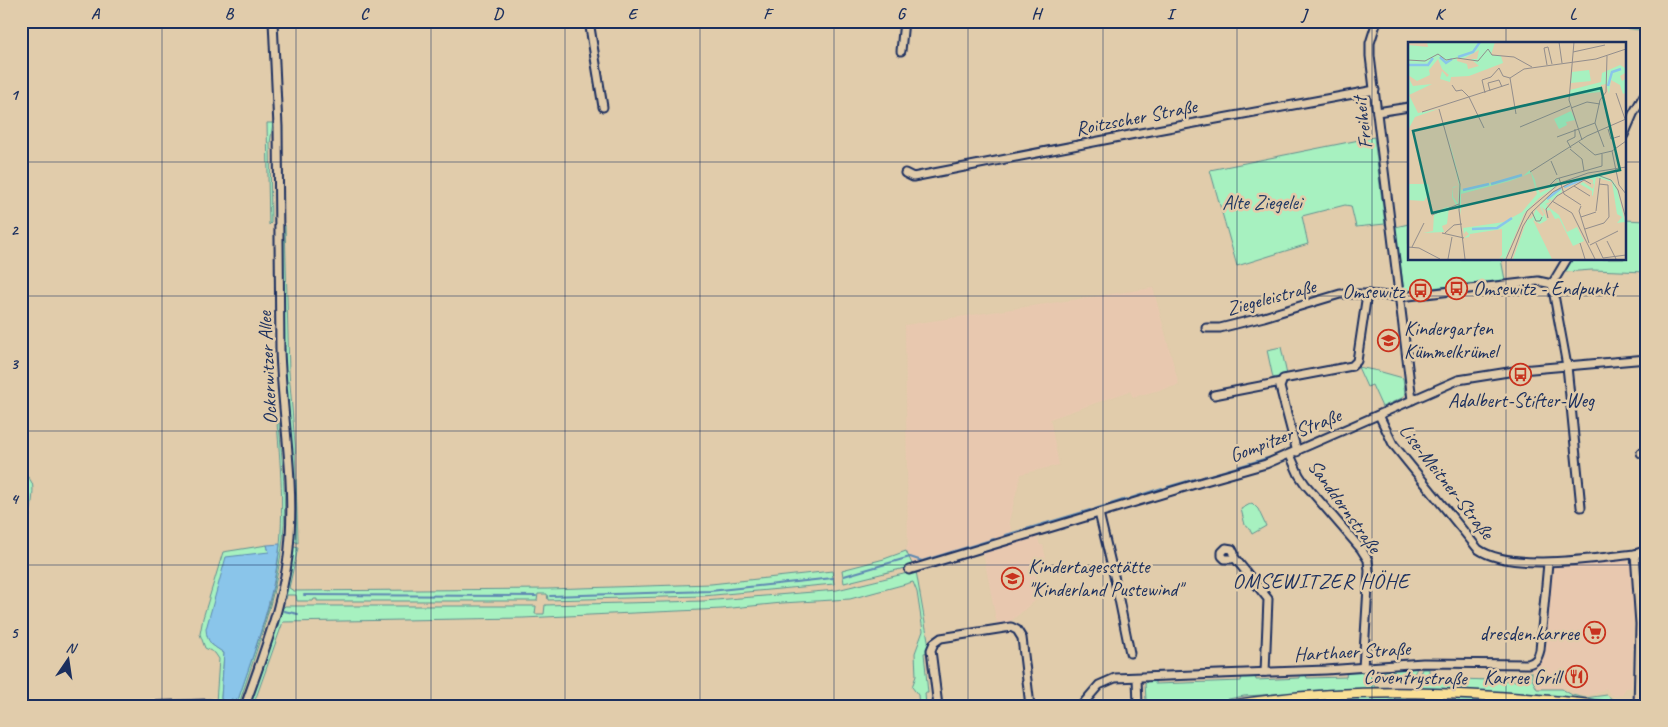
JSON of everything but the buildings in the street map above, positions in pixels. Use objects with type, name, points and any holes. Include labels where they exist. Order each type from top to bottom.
[{"type":"main road","name":"Coventrystraße","points":[[1228,706],[1296,696],[1390,693],[1489,695],[1603,706]]},
{"type":"main road","name":"Coventrystraße","points":[[1391,706],[1411,706]]},
{"type":"street","name":"Ockerwitzer Allee","points":[[245,706],[284,586],[292,513],[280,358],[278,127],[273,21]]},
{"type":"street","points":[[590,21],[603,107]]},
{"type":"street","points":[[901,51],[904,21]]},
{"type":"street","name":"Freiheit","points":[[1377,21],[1370,48],[1412,400]]},
{"type":"street","name":"Roitzscher Straße","points":[[904,173],[913,177],[1375,90]]},
{"type":"street","points":[[1626,129],[1632,114],[1647,90]]},
{"type":"street","points":[[1377,112],[1408,107]]},
{"type":"street","points":[[1566,260],[1552,284],[1567,366],[1581,507]]},
{"type":"street","name":"Ziegeleistraße","points":[[1206,328],[1220,328],[1256,319],[1340,294],[1400,297],[1538,281],[1552,284]]},
{"type":"street","points":[[1214,395],[1352,366],[1357,361],[1367,294]]},
{"type":"street","points":[[1646,360],[1647,373]]},
{"type":"street","name":"Gompitzer Straße","points":[[909,570],[1266,464],[1458,380],[1567,366],[1646,360]]},
{"type":"street","name":"Sanddornstraße","points":[[1280,382],[1299,475],[1368,560],[1363,668]]},
{"type":"street","name":"Lise-Meitner-Straße","points":[[1379,415],[1393,444],[1478,549],[1491,557],[1548,563],[1635,554],[1647,550]]},
{"type":"street","points":[[1099,513],[1130,653]]},
{"type":"street","points":[[1635,554],[1643,675],[1638,706]]},
{"type":"street","points":[[1234,557],[1267,596],[1269,601],[1265,672]]},
{"type":"street","name":"Harthaer Straße","points":[[1080,706],[1099,685],[1115,678],[1363,668],[1423,663],[1519,666],[1533,663],[1538,658],[1540,650],[1548,563]]},
{"type":"street","points":[[938,706],[931,650],[934,643],[941,638],[1011,627],[1017,630],[1022,638],[1030,706]]},
{"type":"street","points":[[1137,678],[1138,706]]},
{"type":"street","points":[[141,706],[208,704],[228,706]]},
{"type":"shaded area","points":[[1153,288],[1179,385],[1133,397],[1130,391],[1050,419],[1059,465],[1021,474],[1009,521],[1013,535],[913,566],[906,551],[908,543],[905,325]]},
{"type":"shaded area","name":"Kindertagesstätte \"Kinderland Pustewind\"","points":[[1037,535],[1040,545],[1043,545],[1047,563],[1036,575],[1037,581],[1042,586],[1044,593],[1010,622],[997,624],[983,552]]},
{"type":"shaded area","points":[[1626,559],[1631,565],[1634,599],[1632,688],[1626,688],[1622,694],[1616,696],[1610,694],[1606,688],[1598,693],[1588,695],[1577,694],[1565,687],[1561,690],[1537,689],[1532,679],[1532,669],[1538,665],[1544,655],[1553,569],[1555,566]]},
{"type":"green space","points":[[1574,21],[1647,21],[1647,31]]},
{"type":"green space","points":[[267,123],[273,123],[270,143],[271,223],[269,225]]},
{"type":"green space","name":"Alte Ziegelei","points":[[1374,137],[1385,224],[1356,227],[1351,206],[1345,205],[1302,216],[1308,244],[1237,266],[1210,170]]},
{"type":"green space","points":[[1626,220],[1647,221],[1647,272],[1592,270],[1565,272],[1571,260],[1626,260]]},
{"type":"green space","points":[[1408,224],[1408,260],[1501,260],[1505,280],[1404,291],[1395,227]]},
{"type":"green space","points":[[285,225],[289,372],[295,444],[298,543],[294,541],[292,476],[282,337],[281,228]]},
{"type":"green space","points":[[1281,347],[1287,375],[1273,378],[1267,350]]},
{"type":"green space","points":[[1358,367],[1403,378],[1405,394],[1402,398],[1382,407],[1372,385],[1367,387]]},
{"type":"green space","points":[[277,423],[279,423],[284,495],[284,524],[280,559],[266,621],[240,701],[238,704],[233,704],[231,699],[238,700],[260,635],[270,602],[277,568],[282,514]]},
{"type":"green space","points":[[21,471],[32,483],[33,496],[21,548]]},
{"type":"green space","points":[[1252,503],[1258,509],[1266,526],[1252,534],[1245,525],[1241,509]]},
{"type":"green space","points":[[267,545],[269,552],[211,644],[224,653],[222,702],[216,703],[219,659],[215,653],[205,648],[200,634],[223,552]]},
{"type":"green space","points":[[293,548],[298,548],[289,588],[294,591],[548,589],[711,584],[832,571],[834,584],[703,596],[548,600],[547,594],[538,594],[537,601],[317,601],[317,599],[314,599],[313,601],[297,601],[296,595],[287,595],[286,599],[284,596]]},
{"type":"green space","points":[[906,551],[913,566],[844,583],[842,570]]},
{"type":"green space","points":[[916,571],[929,646],[929,652],[924,653],[928,693],[925,693],[926,706],[919,706],[918,695],[912,687],[916,676],[915,653],[923,631],[917,592],[913,582],[850,599],[722,609],[523,618],[283,622],[253,706],[248,706],[281,609],[285,606],[536,606],[535,614],[544,614],[545,605],[704,601],[837,590]]},
{"type":"green space","points":[[1418,666],[1412,678],[1379,671],[1379,669]]},
{"type":"green space","points":[[1376,669],[1376,673],[1397,679],[1374,679],[1374,687],[1420,688],[1423,681],[1419,676],[1422,669],[1429,669],[1429,678],[1521,681],[1521,673],[1532,672],[1532,679],[1537,689],[1562,689],[1572,695],[1585,698],[1607,695],[1617,703],[1492,692],[1373,689],[1244,696],[1192,706],[1149,706],[1146,700],[1145,684],[1148,681],[1155,680],[1155,684],[1241,681],[1242,676],[1255,675],[1256,680],[1300,678],[1300,675],[1306,675],[1307,678],[1346,677],[1347,671]]},
{"type":"green space","points":[[1392,697],[1474,698],[1571,706],[1417,701],[1264,706],[1307,700]]},
{"type":"water","points":[[280,544],[269,604],[238,700],[231,699],[229,703],[222,702],[224,653],[211,643],[206,629],[226,557],[269,552],[267,545]]},
{"type":"waterway","points":[[1640,47],[1647,43]]},
{"type":"waterway","points":[[1203,477],[1271,457]]},
{"type":"waterway","points":[[1167,487],[1198,478]]},
{"type":"waterway","points":[[1131,498],[1162,488]]},
{"type":"waterway","points":[[1095,509],[1126,499]]},
{"type":"waterway","points":[[1006,535],[1090,510]]},
{"type":"waterway","points":[[844,576],[910,557],[922,561],[994,539]]},
{"type":"waterway","points":[[550,596],[710,591],[833,578]]},
{"type":"waterway","points":[[304,595],[536,596]]},
{"type":"waterway","points":[[284,611],[298,614]]},
{"type":"place","name":"Omsewitz - Endpunkt","points":[[1457,288]]},
{"type":"place","name":"Omsewitz","points":[[1420,291]]},
{"type":"place","name":"Kindergarten Kümmelkrümel","points":[[1388,340]]},
{"type":"place","name":"Adalbert-Stifter-Weg","points":[[1521,374]]},
{"type":"place","name":"Kindertagesstätte \"Kinderland Pustewind\"","points":[[1012,578]]},
{"type":"place","name":"dresden.karree","points":[[1595,633]]},
{"type":"place","name":"Karree Grill","points":[[1577,677]]},
{"type":"district","name":"OMSEWITZER HÖHE","points":[[1321,581]]}]
